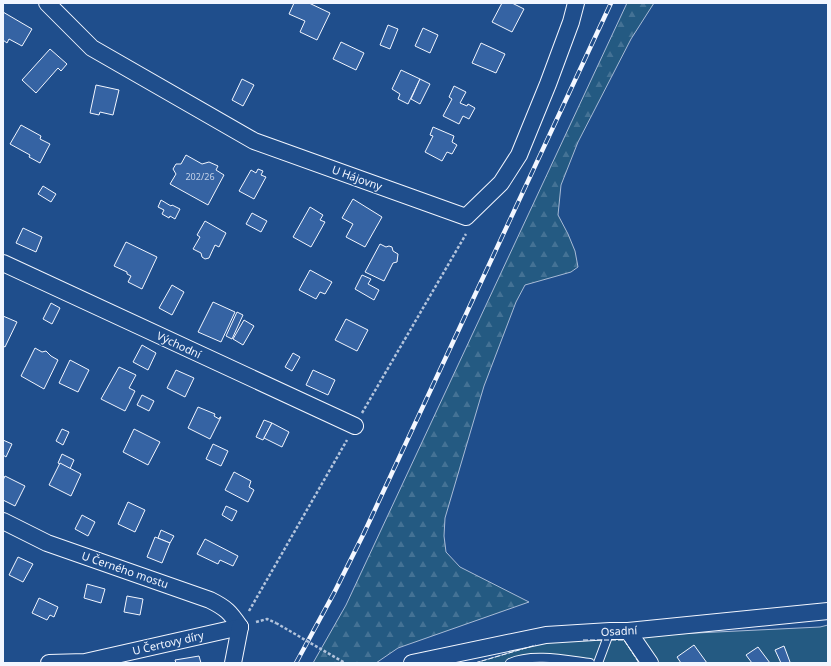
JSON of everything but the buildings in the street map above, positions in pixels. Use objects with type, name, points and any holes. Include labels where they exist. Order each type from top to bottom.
[{"type":"street","name":"U Hájovny","points":[[47,3],[92,48],[254,141],[466,217],[501,183],[518,155],[548,84],[571,22],[576,3]]},
{"type":"street","name":"Východní","points":[[3,263],[355,426]]},
{"type":"street","name":"U Černého mostu","points":[[3,521],[47,543],[210,600],[222,606],[231,613],[240,627]]},
{"type":"street","name":"Osadní","points":[[412,663],[546,635],[628,631],[828,611]]},
{"type":"street","name":"U Čertovy díry","points":[[49,663],[85,662],[240,627]]},
{"type":"street","points":[[233,663],[240,627]]},
{"type":"street","points":[[628,631],[650,663]]},
{"type":"lane","points":[[598,663],[610,631]]},
{"type":"lane","points":[[510,663],[519,659],[552,659],[590,663]]},
{"type":"path","points":[[240,627],[267,619],[345,663]]},
{"type":"green space","points":[[627,3],[654,3],[631,39],[578,142],[561,185],[558,215],[575,251],[578,267],[571,272],[525,285],[516,302],[484,386],[445,518],[444,536],[446,552],[460,567],[529,602],[398,648],[376,663],[313,663],[346,605]]},
{"type":"green space","points":[[828,625],[828,663],[475,663],[552,640],[820,627]]},
{"type":"railway","points":[[296,663],[334,593],[364,533],[611,3]]},
{"type":"fence","points":[[583,640],[624,640],[639,663]]},
{"type":"fence","points":[[475,663],[536,645]]}]
